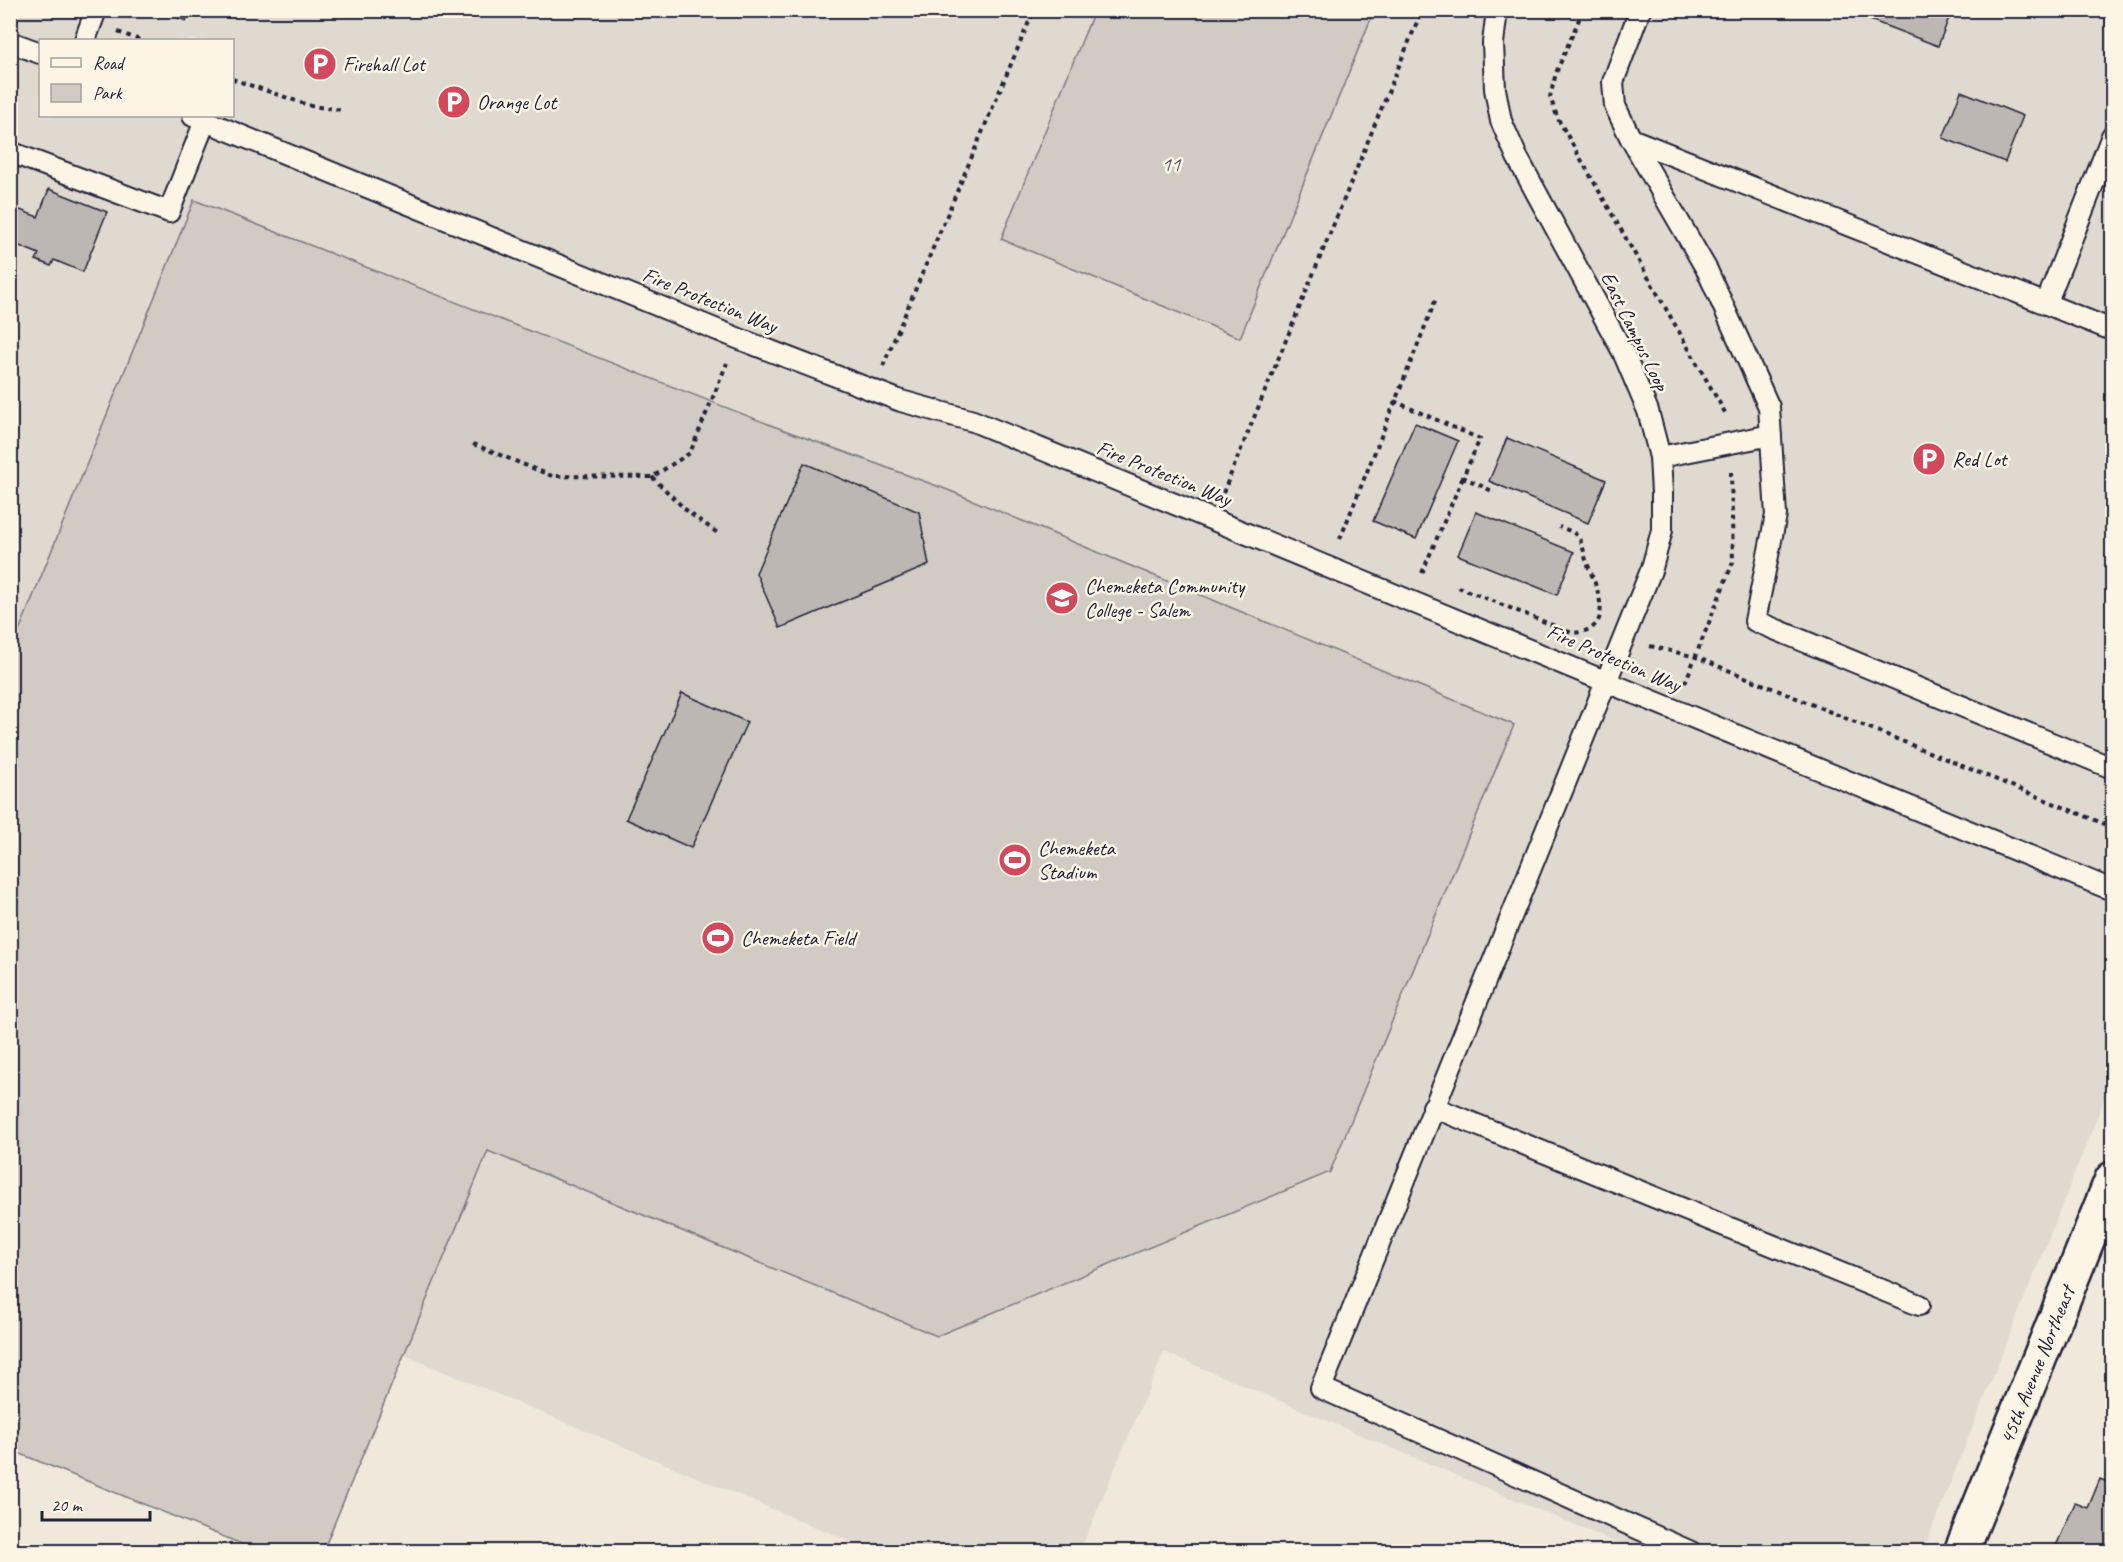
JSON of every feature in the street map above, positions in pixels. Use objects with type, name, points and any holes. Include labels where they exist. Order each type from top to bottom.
[{"type":"street","name":"45th Avenue Northeast","points":[[1961,1551],[2112,1179]]},
{"type":"lane","points":[[85,39],[96,10]]},
{"type":"lane","name":"East Campus Loop","points":[[1497,10],[1492,43],[1495,89],[1501,122],[1623,352],[1648,411],[1660,457],[1662,530],[1652,568],[1321,1388],[1691,1551]]},
{"type":"lane","points":[[1640,10],[1613,82],[1615,106],[1631,139],[1707,270],[1769,407],[1776,514],[1755,621],[2112,768]]},
{"type":"lane","points":[[10,42],[39,53]]},
{"type":"lane","points":[[10,152],[169,212],[199,118]]},
{"type":"lane","name":"Fire Protection Way","points":[[199,118],[737,338],[901,401],[973,421],[2112,890]]},
{"type":"lane","points":[[2046,303],[2112,136]]},
{"type":"lane","points":[[1631,139],[2112,330]]},
{"type":"lane","points":[[1660,457],[1771,435]]},
{"type":"lane","points":[[1433,1107],[1919,1305]]},
{"type":"path","points":[[872,390],[1034,10]]},
{"type":"path","points":[[1212,519],[1422,10]]},
{"type":"path","points":[[1583,10],[1556,73],[1552,89],[1551,97],[1558,119],[1727,415],[1731,443],[1733,562],[1675,710]]},
{"type":"path","points":[[234,80],[311,106],[342,110]]},
{"type":"path","points":[[1349,543],[1338,539],[1436,299]]},
{"type":"path","points":[[472,444],[552,476],[652,477],[690,453],[737,338]]},
{"type":"path","points":[[1394,401],[1480,439],[1422,573]]},
{"type":"path","points":[[652,477],[688,512],[719,534]]},
{"type":"path","points":[[1463,477],[1492,491]]},
{"type":"path","points":[[1454,585],[1572,633],[1584,632],[1592,628],[1598,620],[1600,611],[1598,588],[1579,538],[1573,532],[1559,527]]},
{"type":"path","points":[[1412,568],[1433,577]]},
{"type":"path","points":[[1592,628],[1670,652],[1696,657],[2112,827]]},
{"type":"shaded area","name":"Chemeketa Community College - Salem","points":[[10,11],[2112,11],[2112,1080],[1923,1551],[1636,1551],[1164,1352],[1080,1551],[873,1551],[404,1355],[323,1551],[261,1551],[11,1450]]},
{"type":"green space","name":"11","points":[[1094,11],[1374,11],[1240,338],[1001,239]]},
{"type":"green space","name":"Chemeketa Field","points":[[194,200],[776,427],[948,490],[1514,725],[1330,1172],[937,1336],[488,1151],[323,1551],[261,1552],[11,1450],[10,653]]},
{"type":"building","points":[[159,10],[190,10],[186,21]]},
{"type":"building","points":[[1844,10],[1952,10],[1938,46]]},
{"type":"building","points":[[1961,91],[2023,116],[2005,162],[1943,138]]},
{"type":"building","points":[[49,189],[107,212],[83,272],[54,260],[51,266],[36,260],[39,254],[10,242],[10,206],[38,217]]},
{"type":"building","points":[[1415,423],[1458,441],[1416,539],[1373,521]]},
{"type":"building","points":[[1507,438],[1606,480],[1588,523],[1489,481]]},
{"type":"building","points":[[804,463],[919,512],[929,565],[780,628],[756,573]]},
{"type":"building","points":[[1476,512],[1574,552],[1557,595],[1458,555]]},
{"type":"building","points":[[682,693],[747,722],[691,848],[626,819]]},
{"type":"building","points":[[2112,1449],[2112,1463],[2107,1461]]},
{"type":"building","points":[[2100,1479],[2112,1484],[2112,1552],[2068,1552],[2056,1546],[2075,1503],[2088,1508]]},
{"type":"place","name":"Firehall Lot","points":[[320,64]]},
{"type":"place","name":"Orange Lot","points":[[454,102]]},
{"type":"place","name":"Red Lot","points":[[1929,459]]},
{"type":"place","name":"Chemeketa Community College - Salem","points":[[1062,598]]},
{"type":"place","name":"Chemeketa Stadium","points":[[1015,860]]},
{"type":"place","name":"Chemeketa Field","points":[[718,938]]}]
